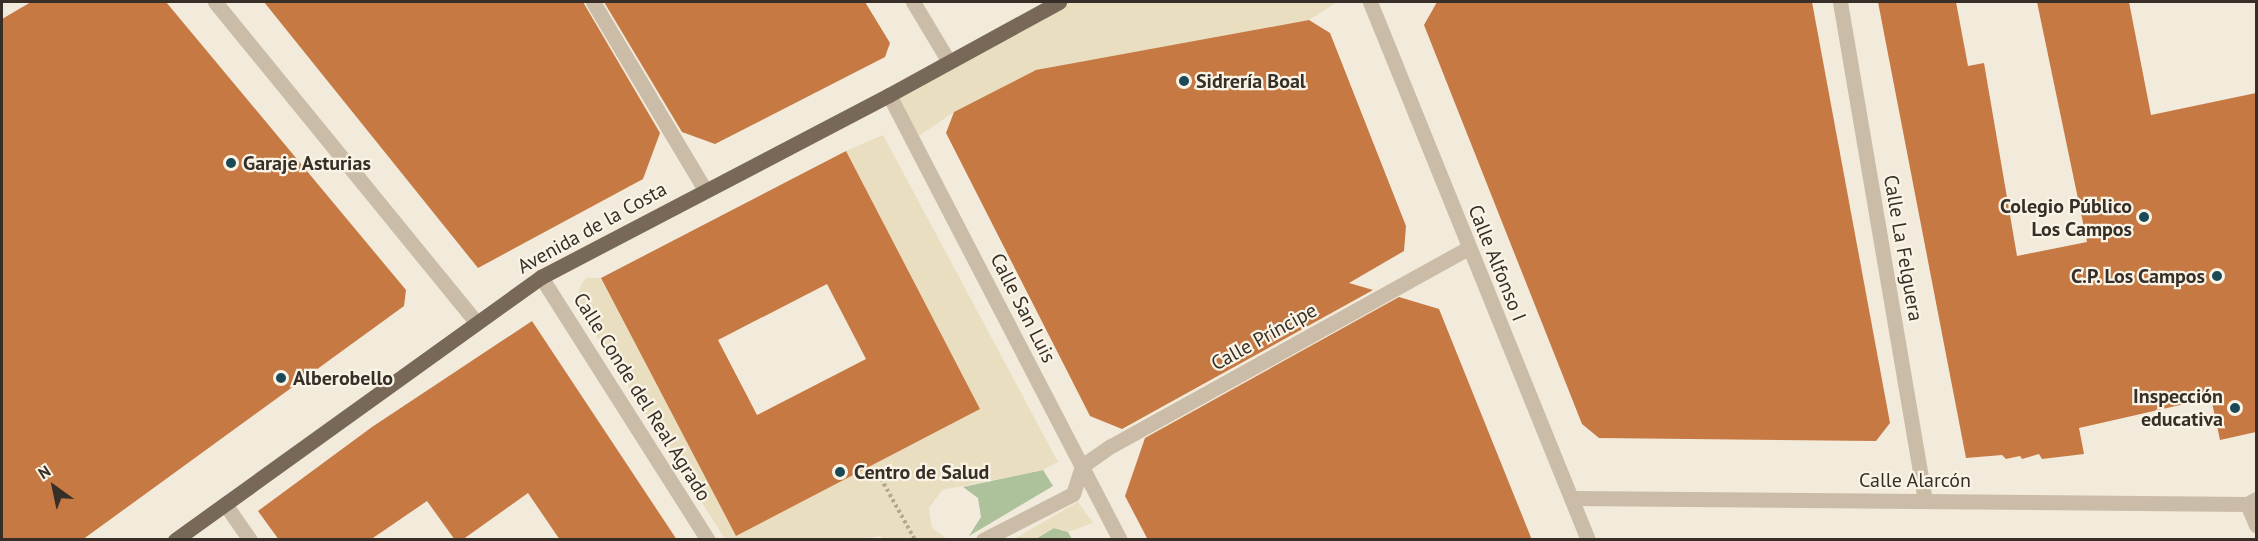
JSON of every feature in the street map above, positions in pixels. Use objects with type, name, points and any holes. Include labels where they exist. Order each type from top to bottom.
[{"type":"main road","name":"Avenida de la Costa","points":[[175,540],[541,277],[889,95],[1059,2]]},
{"type":"street","points":[[215,2],[477,323]]},
{"type":"street","points":[[593,2],[705,190]]},
{"type":"street","points":[[913,2],[949,62]]},
{"type":"street","name":"Calle Alfonso I","points":[[1370,2],[1588,540]]},
{"type":"street","name":"Calle La Felguera","points":[[1840,2],[1925,501]]},
{"type":"street","name":"Calle San Luis","points":[[889,95],[1120,540]]},
{"type":"street","name":"Calle Príncipe","points":[[1082,466],[1468,248]]},
{"type":"street","name":"Calle Conde del Real Agrado","points":[[541,277],[708,540]]},
{"type":"street","points":[[983,540],[1072,494],[1082,466]]},
{"type":"street","name":"Calle Alarcón","points":[[1571,498],[2252,502]]},
{"type":"street","points":[[2252,502],[2256,525]]},
{"type":"street","points":[[225,504],[249,540]]},
{"type":"path","points":[[875,468],[915,540]]},
{"type":"green space","points":[[1043,470],[1053,486],[969,536],[981,517],[978,498],[963,487]]},
{"type":"green space","points":[[1054,528],[1068,532],[1072,539],[1034,540]]},
{"type":"shaded area","points":[[1059,2],[1337,2],[1309,20],[1034,71],[954,112],[913,140],[889,95]]},
{"type":"shaded area","points":[[883,135],[1058,462],[1043,470],[942,490],[929,508],[932,528],[946,538],[961,539],[885,540],[880,536],[859,540],[725,539],[579,309],[577,299],[581,285],[586,278],[601,278],[736,536],[980,409],[846,151]]},
{"type":"shaded area","points":[[1078,502],[1093,523],[1068,532],[1054,528],[1034,539],[1014,539]]},
{"type":"building","points":[[31,2],[166,2],[406,290],[404,306],[82,540],[2,540],[2,19]]},
{"type":"building","points":[[264,2],[583,2],[660,133],[643,179],[478,268]]},
{"type":"building","points":[[604,2],[865,2],[890,43],[885,57],[715,144],[682,132]]},
{"type":"building","points":[[1437,2],[1812,2],[1890,423],[1876,441],[1599,438],[1582,424],[1424,25]]},
{"type":"building","name":"Colegio Público Los Campos","points":[[1878,2],[1956,2],[1968,66],[1984,63],[2017,256],[2087,242],[2037,2],[2129,2],[2151,115],[2256,93],[2256,432],[2220,440],[2211,398],[2079,428],[2084,454],[2042,459],[2039,454],[2022,459],[2020,456],[2006,459],[2002,455],[1966,458]]},
{"type":"building","points":[[1309,20],[1330,33],[1406,226],[1404,251],[1349,283],[1373,290],[1122,429],[1090,416],[946,133],[954,112],[1036,70]]},
{"type":"building","points":[[846,151],[980,409],[736,536],[601,278]],"holes":[[[827,284],[866,359],[757,415],[718,340]]]},
{"type":"building","points":[[1399,297],[1439,309],[1532,540],[1148,540],[1125,496],[1145,438]]},
{"type":"building","points":[[532,321],[677,540],[560,540],[528,493],[462,540],[455,540],[427,501],[370,540],[279,540],[258,511],[372,427]]},
{"type":"place","name":"Sidrería Boal","points":[[1184,81]]},
{"type":"place","name":"Garaje Asturias","points":[[231,163]]},
{"type":"place","name":"Colegio Público Los Campos","points":[[2144,217]]},
{"type":"place","name":"C.P. Los Campos","points":[[2217,276]]},
{"type":"place","name":"Alberobello","points":[[281,378]]},
{"type":"place","name":"Inspección educativa","points":[[2235,408]]},
{"type":"place","name":"Centro de Salud","points":[[840,472]]}]
